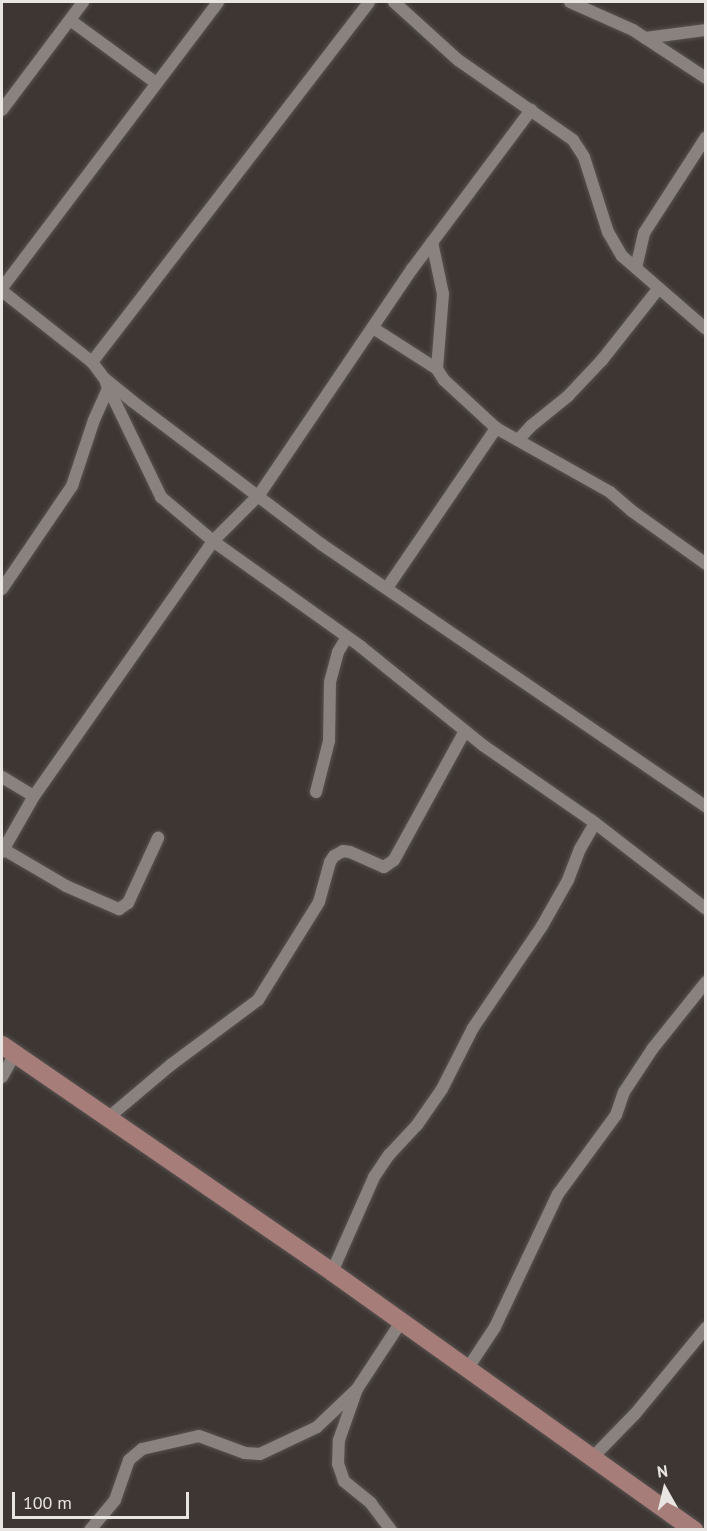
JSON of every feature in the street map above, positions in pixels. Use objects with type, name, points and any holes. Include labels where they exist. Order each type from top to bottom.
[{"type":"street","points":[[2,110],[84,2]]},
{"type":"street","points":[[218,2],[2,289],[92,362],[124,417],[134,445],[161,497],[213,541],[347,638],[465,731],[595,823],[705,909]]},
{"type":"street","points":[[92,362],[369,2]]},
{"type":"street","points":[[394,2],[458,60],[579,146],[608,232],[622,256],[705,329]]},
{"type":"street","points":[[570,2],[645,38],[705,78]]},
{"type":"street","points":[[70,20],[156,83]]},
{"type":"street","points":[[645,38],[705,30]]},
{"type":"street","points":[[158,838],[128,903],[119,909],[66,886],[2,850],[34,796],[213,541],[259,495],[432,242],[531,110]]},
{"type":"street","points":[[636,268],[639,243],[644,233],[705,136]]},
{"type":"street","points":[[432,242],[443,294],[437,369]]},
{"type":"street","points":[[518,440],[531,426],[568,396],[602,360],[658,289]]},
{"type":"street","points":[[373,328],[437,369],[496,428],[610,492],[632,511],[705,564]]},
{"type":"street","points":[[106,384],[321,543],[705,807]]},
{"type":"street","points":[[2,589],[72,486],[106,384]]},
{"type":"street","points":[[387,588],[496,428]]},
{"type":"street","points":[[316,792],[329,741],[330,682],[338,652],[347,638]]},
{"type":"street","points":[[109,1117],[172,1064],[258,1000],[319,902],[330,862],[334,856],[343,851],[350,852],[384,867],[394,860],[465,731]]},
{"type":"street","points":[[2,777],[34,796]]},
{"type":"street","points":[[332,1272],[374,1177],[389,1155],[417,1125],[442,1089],[473,1028],[542,926],[595,823]]},
{"type":"street","points":[[468,1368],[495,1327],[558,1194],[593,1150],[616,1115],[624,1092],[653,1048],[705,982]]},
{"type":"street","points":[[2,1077],[8,1049],[332,1272],[400,1323],[468,1368],[694,1530]]},
{"type":"street","points":[[90,1530],[114,1500],[129,1460],[141,1449],[199,1436],[245,1453],[260,1454],[317,1427],[357,1389],[400,1323]]},
{"type":"street","points":[[593,1457],[635,1414],[705,1328]]},
{"type":"street","points":[[357,1389],[339,1440],[338,1464],[344,1481],[371,1503],[391,1530]]}]
